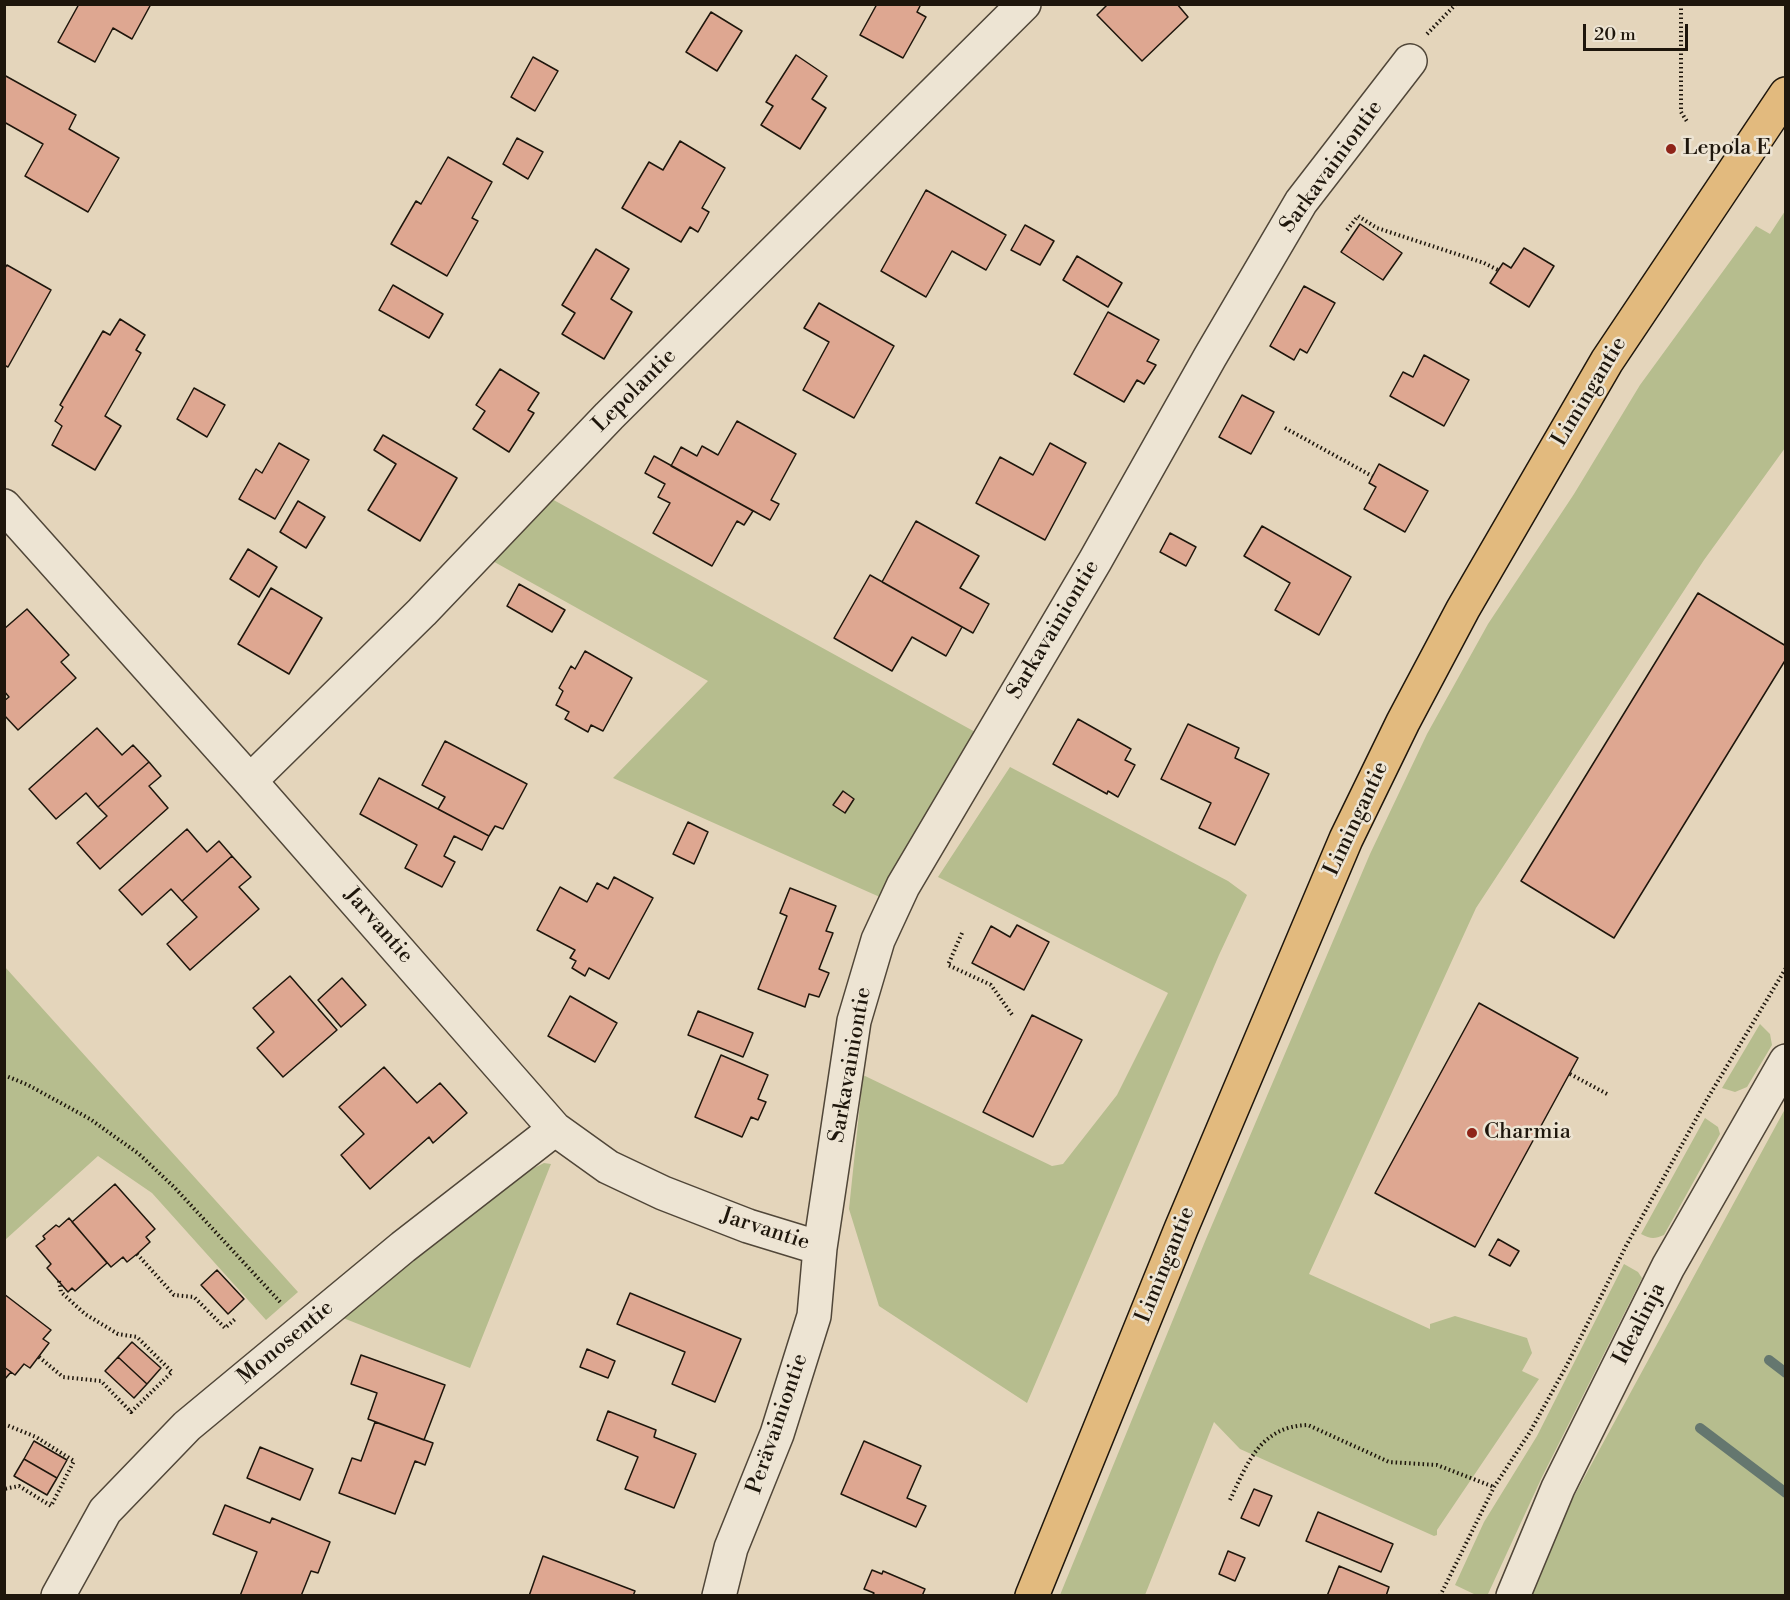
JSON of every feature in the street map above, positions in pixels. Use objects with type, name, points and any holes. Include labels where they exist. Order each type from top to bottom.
[{"type":"main road","name":"Limingantie","points":[[1032,1596],[1181,1229],[1337,861],[1403,722],[1463,609],[1607,361],[1785,94]]},
{"type":"street","name":"Lepolantie","points":[[250,781],[422,612],[609,416],[1024,4]]},
{"type":"street","name":"Sarkavainiontie","points":[[820,1248],[854,1020],[878,940],[903,886],[1095,561],[1301,202],[1410,61]]},
{"type":"street","name":"Jarvantie","points":[[4,506],[250,781],[555,1129],[608,1167],[663,1192],[748,1226],[820,1248]]},
{"type":"street","name":"Idealinja","points":[[1513,1596],[1557,1488],[1668,1267],[1785,1061]]},
{"type":"street","name":"Monosentie","points":[[58,1596],[105,1511],[187,1426],[412,1240],[555,1129]]},
{"type":"street","name":"Perävainiontie","points":[[719,1596],[731,1548],[777,1434],[814,1316],[820,1248]]},
{"type":"path","points":[[1681,4],[1681,112],[1688,123]]},
{"type":"path","points":[[1347,230],[1358,216],[1377,228],[1484,262],[1498,270]]},
{"type":"path","points":[[1285,428],[1372,476]]},
{"type":"path","points":[[963,933],[948,965],[991,985],[1013,1016]]},
{"type":"path","points":[[1440,1596],[1494,1486],[1530,1432],[1567,1365],[1631,1236],[1706,1101],[1785,968]]},
{"type":"path","points":[[1570,1074],[1609,1095]]},
{"type":"path","points":[[4,1076],[28,1085],[90,1119],[139,1154],[175,1188],[303,1328]]},
{"type":"path","points":[[137,1254],[174,1295],[194,1297],[225,1328],[235,1319]]},
{"type":"path","points":[[39,1357],[63,1377],[101,1381],[131,1412],[172,1372],[137,1337],[118,1334],[85,1314],[61,1292],[59,1281]]},
{"type":"path","points":[[4,1424],[36,1437],[74,1461],[51,1506],[19,1486],[4,1490]]},
{"type":"path","points":[[1230,1500],[1249,1459],[1261,1443],[1295,1425],[1308,1425],[1389,1462],[1437,1465],[1494,1486]]},
{"type":"green space","points":[[1785,211],[1785,448],[1704,560],[1476,908],[1309,1274],[1430,1329],[1430,1324],[1455,1316],[1527,1338],[1532,1353],[1522,1371],[1539,1379],[1437,1530],[1437,1535],[1434,1536],[1240,1449],[1214,1422],[1145,1595],[1060,1595],[1206,1239],[1370,854],[1427,734],[1488,624],[1574,494],[1640,385],[1756,226],[1770,234]]},
{"type":"green space","points":[[550,498],[977,733],[882,898],[613,778],[708,681],[489,559]]},
{"type":"green space","points":[[1010,767],[1228,881],[1247,895],[1219,955],[1027,1403],[879,1306],[849,1209],[863,1075],[1052,1166],[1063,1164],[1117,1095],[1168,993],[938,877]]},
{"type":"green space","points":[[5,967],[298,1292],[266,1320],[152,1193],[98,1156],[5,1240]]},
{"type":"green space","points":[[1760,1024],[1770,1034],[1772,1045],[1747,1087],[1735,1092],[1722,1088]]},
{"type":"green space","points":[[1785,1109],[1785,1595],[1531,1596],[1572,1500]]},
{"type":"green space","points":[[1705,1118],[1718,1127],[1720,1134],[1664,1235],[1652,1238],[1641,1234]]},
{"type":"green space","points":[[544,1163],[551,1164],[470,1368],[338,1316],[502,1189]]},
{"type":"green space","points":[[1624,1264],[1638,1272],[1642,1278],[1542,1477],[1488,1594],[1476,1595],[1455,1585],[1484,1522],[1537,1436]]},
{"type":"building","points":[[79,4],[151,4],[132,39],[113,28],[95,62],[58,42]]},
{"type":"building","points":[[877,4],[921,4],[917,12],[926,17],[903,58],[860,35]]},
{"type":"building","points":[[1108,4],[1177,4],[1188,17],[1142,61],[1097,15]]},
{"type":"building","points":[[711,12],[742,31],[717,71],[686,52]]},
{"type":"building","points":[[796,55],[827,76],[812,99],[826,108],[800,149],[761,125],[773,106],[766,102]]},
{"type":"building","points":[[533,57],[558,71],[535,111],[511,97]]},
{"type":"building","points":[[4,75],[76,115],[69,129],[119,158],[88,212],[25,176],[43,144],[4,122]]},
{"type":"building","points":[[517,138],[543,152],[528,179],[503,164]]},
{"type":"building","points":[[680,141],[725,168],[702,208],[709,212],[698,232],[690,227],[681,242],[622,208],[649,162],[663,170]]},
{"type":"building","points":[[448,157],[492,182],[472,218],[478,221],[447,276],[391,244],[416,201],[421,204]]},
{"type":"building","points":[[926,190],[1006,235],[986,270],[952,251],[926,297],[881,271]]},
{"type":"building","points":[[1360,224],[1402,253],[1383,280],[1341,252]]},
{"type":"building","points":[[1025,225],[1054,241],[1040,265],[1011,250]]},
{"type":"building","points":[[1524,248],[1554,266],[1529,307],[1490,283],[1503,263],[1511,268]]},
{"type":"building","points":[[596,249],[629,269],[611,299],[632,312],[604,359],[562,334],[575,313],[562,305]]},
{"type":"building","points":[[1077,256],[1122,283],[1108,307],[1063,280]]},
{"type":"building","points":[[7,265],[51,290],[8,367],[4,365],[4,269]]},
{"type":"building","points":[[393,285],[443,314],[429,338],[379,310]]},
{"type":"building","points":[[1304,286],[1335,303],[1307,353],[1300,349],[1294,360],[1270,346]]},
{"type":"building","points":[[819,303],[894,346],[854,418],[803,390],[829,342],[804,328]]},
{"type":"building","points":[[1108,312],[1159,340],[1147,361],[1156,365],[1144,384],[1137,380],[1124,402],[1074,374]]},
{"type":"building","points":[[120,319],[145,335],[136,350],[141,353],[105,416],[121,426],[95,470],[52,445],[62,426],[55,421],[63,407],[60,405],[103,331],[110,335]]},
{"type":"building","points":[[1424,355],[1469,380],[1444,426],[1390,396],[1403,372],[1413,377]]},
{"type":"building","points":[[500,369],[539,393],[528,410],[534,413],[509,452],[473,429],[485,411],[476,405]]},
{"type":"building","points":[[194,388],[225,405],[207,437],[177,419]]},
{"type":"building","points":[[1242,395],[1274,412],[1251,454],[1219,437]]},
{"type":"building","points":[[737,421],[796,454],[771,500],[779,504],[770,520],[671,466],[681,447],[697,456],[702,446],[718,455]]},
{"type":"building","points":[[383,435],[457,478],[420,541],[368,510],[396,464],[374,450]]},
{"type":"building","points":[[279,443],[309,460],[275,519],[239,499],[256,469],[262,473]]},
{"type":"building","points":[[1050,443],[1086,463],[1045,540],[976,503],[1000,457],[1033,475]]},
{"type":"building","points":[[654,456],[753,511],[744,525],[737,521],[712,566],[653,533],[670,503],[658,497],[665,484],[645,473]]},
{"type":"building","points":[[1379,464],[1428,491],[1405,532],[1364,509],[1376,487],[1369,483]]},
{"type":"building","points":[[298,501],[325,517],[306,548],[280,532]]},
{"type":"building","points":[[916,521],[979,556],[960,588],[989,604],[973,633],[882,582]]},
{"type":"building","points":[[1262,526],[1351,577],[1319,635],[1275,610],[1290,583],[1244,556]]},
{"type":"building","points":[[1170,533],[1196,547],[1186,566],[1160,552]]},
{"type":"building","points":[[248,549],[277,567],[259,597],[230,579]]},
{"type":"building","points":[[870,575],[962,627],[946,656],[912,637],[892,671],[834,638]]},
{"type":"building","points":[[519,584],[565,610],[552,632],[507,606]]},
{"type":"building","points":[[271,588],[322,618],[289,674],[238,644]]},
{"type":"building","points":[[1698,593],[1786,646],[1786,659],[1614,938],[1521,881]]},
{"type":"building","points":[[27,609],[69,655],[61,662],[76,678],[18,730],[4,715],[4,701],[9,697],[4,691],[4,629]]},
{"type":"building","points":[[585,651],[632,678],[603,731],[591,725],[588,732],[565,719],[569,712],[556,705],[563,691],[559,688],[571,666],[575,669]]},
{"type":"building","points":[[1078,719],[1131,749],[1125,760],[1135,765],[1118,797],[1108,791],[1107,794],[1053,764]]},
{"type":"building","points":[[1188,724],[1239,748],[1235,758],[1269,774],[1235,845],[1199,828],[1211,803],[1161,779]]},
{"type":"building","points":[[97,728],[122,755],[133,745],[149,762],[98,807],[86,793],[56,819],[29,789]]},
{"type":"building","points":[[445,741],[527,784],[503,829],[495,826],[489,836],[438,809],[445,797],[422,785]]},
{"type":"building","points":[[149,762],[161,776],[149,786],[168,808],[100,869],[77,843],[107,816],[98,807]]},
{"type":"building","points":[[379,778],[489,836],[482,850],[454,836],[444,856],[455,862],[442,887],[405,868],[417,845],[360,814]]},
{"type":"building","points":[[843,791],[854,799],[845,813],[833,805]]},
{"type":"building","points":[[688,822],[708,832],[694,864],[673,854]]},
{"type":"building","points":[[187,829],[207,852],[219,841],[232,856],[182,901],[171,889],[142,915],[119,890]]},
{"type":"building","points":[[232,856],[251,877],[239,887],[259,909],[190,970],[167,944],[197,917],[182,901]]},
{"type":"building","points":[[614,877],[653,898],[609,979],[589,968],[585,976],[572,968],[576,961],[570,958],[575,950],[537,930],[560,887],[587,902],[597,883],[608,889]]},
{"type":"building","points":[[790,888],[836,906],[826,931],[833,933],[819,969],[829,973],[819,997],[809,994],[805,1007],[758,989],[787,916],[780,913]]},
{"type":"building","points":[[1017,925],[1049,942],[1024,990],[972,963],[991,926],[1010,937]]},
{"type":"building","points":[[290,976],[337,1030],[283,1077],[257,1048],[274,1032],[253,1008]]},
{"type":"building","points":[[342,978],[366,1005],[341,1027],[318,1000]]},
{"type":"building","points":[[570,996],[617,1023],[595,1062],[548,1036]]},
{"type":"building","name":"Charmia","points":[[1479,1003],[1578,1058],[1475,1247],[1375,1193]]},
{"type":"building","points":[[698,1011],[753,1033],[743,1057],[688,1035]]},
{"type":"building","points":[[1032,1015],[1082,1040],[1033,1137],[983,1112]]},
{"type":"building","points":[[721,1055],[768,1075],[758,1099],[766,1102],[758,1120],[751,1117],[742,1137],[695,1117]]},
{"type":"building","points":[[384,1067],[417,1103],[440,1083],[467,1113],[433,1143],[429,1137],[370,1189],[341,1155],[364,1134],[339,1107]]},
{"type":"building","points":[[115,1184],[155,1229],[146,1237],[150,1242],[137,1254],[127,1262],[123,1257],[111,1267],[72,1222]]},
{"type":"building","points":[[69,1218],[107,1263],[75,1291],[72,1288],[68,1292],[47,1268],[51,1264],[36,1246],[45,1239],[43,1236]]},
{"type":"building","points":[[1498,1239],[1519,1251],[1510,1266],[1489,1255]]},
{"type":"building","points":[[217,1270],[244,1299],[228,1314],[201,1285]]},
{"type":"building","points":[[630,1293],[741,1339],[715,1402],[672,1384],[685,1352],[617,1324]]},
{"type":"building","points":[[4,1294],[51,1330],[43,1339],[49,1343],[30,1368],[24,1364],[15,1375],[4,1367]]},
{"type":"building","points":[[132,1342],[161,1368],[147,1384],[118,1357]]},
{"type":"building","points":[[587,1349],[615,1361],[608,1378],[580,1367]]},
{"type":"building","points":[[361,1355],[445,1385],[424,1440],[368,1419],[377,1393],[351,1384]]},
{"type":"building","points":[[118,1357],[147,1384],[134,1398],[105,1371]]},
{"type":"building","points":[[4,1367],[11,1372],[4,1380]]},
{"type":"building","points":[[608,1411],[656,1430],[654,1437],[696,1454],[674,1508],[625,1489],[638,1457],[597,1440]]},
{"type":"building","points":[[375,1422],[433,1443],[425,1465],[415,1461],[395,1514],[339,1493],[352,1458],[361,1461]]},
{"type":"building","points":[[34,1441],[67,1460],[57,1478],[24,1459]]},
{"type":"building","points":[[864,1441],[921,1466],[907,1498],[926,1506],[916,1527],[841,1494]]},
{"type":"building","points":[[260,1447],[313,1469],[300,1500],[247,1478]]},
{"type":"building","points":[[24,1459],[57,1478],[47,1495],[14,1476]]},
{"type":"building","points":[[1254,1489],[1272,1496],[1259,1526],[1241,1518]]},
{"type":"building","points":[[225,1505],[270,1523],[272,1518],[330,1542],[318,1573],[311,1571],[301,1596],[240,1596],[257,1552],[213,1534]]},
{"type":"building","points":[[1318,1512],[1393,1544],[1381,1572],[1306,1541]]},
{"type":"building","points":[[1228,1551],[1245,1558],[1235,1581],[1219,1574]]},
{"type":"building","points":[[543,1556],[635,1591],[633,1596],[529,1596]]},
{"type":"building","points":[[1339,1566],[1389,1587],[1386,1596],[1327,1596]]},
{"type":"building","points":[[872,1570],[882,1574],[883,1571],[925,1589],[922,1596],[872,1596],[874,1593],[864,1589]]},
{"type":"waterway","points":[[1769,1360],[1786,1373]]},
{"type":"waterway","points":[[1700,1428],[1786,1493]]},
{"type":"place","name":"Lepola E","points":[[1671,149]]},
{"type":"place","name":"Charmia","points":[[1472,1133]]}]
